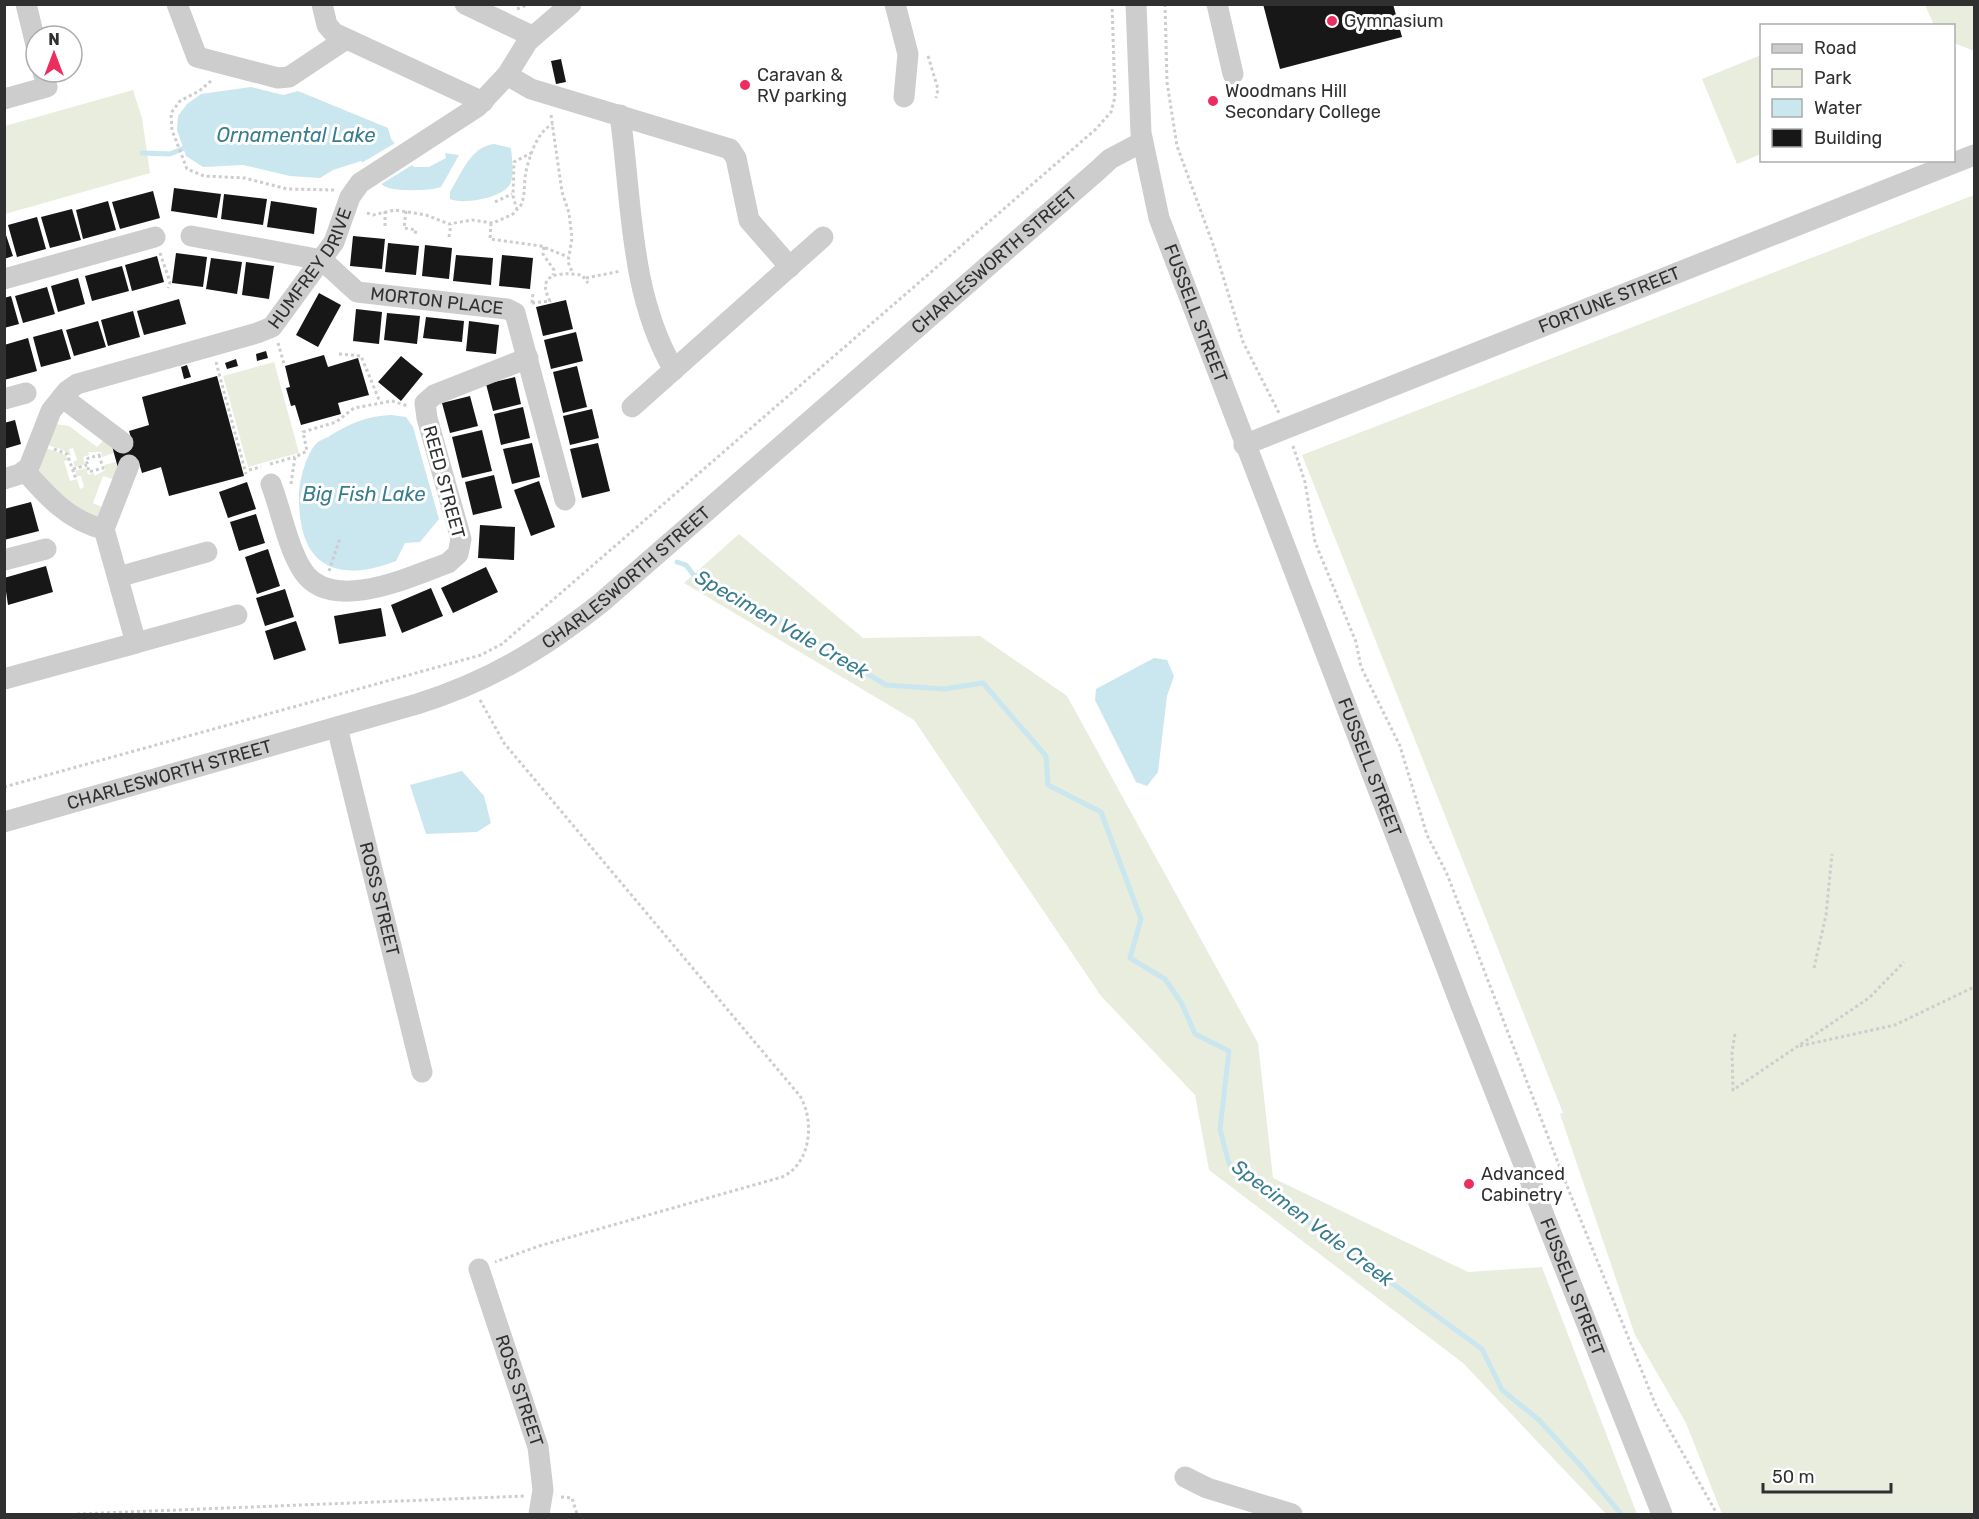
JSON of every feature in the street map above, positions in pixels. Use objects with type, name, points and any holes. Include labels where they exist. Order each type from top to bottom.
[{"type":"street","points":[[26,4],[31,24]]},
{"type":"street","points":[[177,4],[194,54],[202,60],[285,79],[346,39]]},
{"type":"street","points":[[322,4],[329,29],[483,102]]},
{"type":"street","points":[[465,4],[532,36]]},
{"type":"street","name":"HUMFREY DRIVE","points":[[26,471],[51,411],[77,384],[265,331],[276,323],[337,237],[350,197],[362,181],[456,123],[483,102],[507,75],[532,36],[571,4]]},
{"type":"street","points":[[895,4],[908,54],[904,97]]},
{"type":"street","name":"FUSSELL STREET","points":[[1136,4],[1142,142],[1159,219],[1462,1008],[1662,1515]]},
{"type":"street","points":[[1217,4],[1233,74]]},
{"type":"street","points":[[507,75],[531,89],[732,150],[749,220],[790,267]]},
{"type":"street","points":[[4,99],[35,84]]},
{"type":"street","points":[[620,116],[642,291],[662,348],[674,370]]},
{"type":"street","name":"CHARLESWORTH STREET","points":[[4,822],[337,727],[473,685],[550,642],[602,602],[1110,159],[1142,142]]},
{"type":"street","name":"FORTUNE STREET","points":[[1244,445],[1447,367],[1974,155]]},
{"type":"street","points":[[191,236],[322,260]]},
{"type":"street","points":[[4,279],[155,237]]},
{"type":"street","points":[[632,407],[823,237]]},
{"type":"street","name":"MORTON PLACE","points":[[322,260],[357,292],[511,311],[519,318],[566,500]]},
{"type":"street","name":"REED STREET","points":[[271,484],[304,573],[316,585],[332,592],[356,593],[453,560],[460,549],[461,539],[424,410],[431,397],[528,357]]},
{"type":"street","points":[[4,399],[26,393]]},
{"type":"street","points":[[62,397],[123,443]]},
{"type":"street","points":[[129,465],[104,529],[136,643]]},
{"type":"street","points":[[4,478],[26,471],[46,494],[73,517],[85,524],[104,529]]},
{"type":"street","points":[[4,560],[46,549]]},
{"type":"street","points":[[118,577],[207,552]]},
{"type":"street","points":[[4,679],[237,615]]},
{"type":"street","name":"ROSS STREET","points":[[337,727],[422,1072]]},
{"type":"street","name":"ROSS STREET","points":[[479,1269],[538,1447],[541,1505]]},
{"type":"street","points":[[1185,1477],[1206,1488],[1292,1515]]},
{"type":"path","points":[[516,9],[529,4]]},
{"type":"path","points":[[4,788],[481,655],[502,644],[1096,129],[1111,111],[1115,97],[1112,4]]},
{"type":"path","points":[[1164,4],[1167,82],[1177,146],[1211,236],[1243,342],[1286,427],[1305,482],[1315,542],[1356,642],[1361,667],[1400,746],[1427,835],[1447,874],[1567,1186],[1656,1406],[1717,1515]]},
{"type":"path","points":[[230,67],[206,82],[199,91],[177,104],[171,117],[175,137],[184,164],[189,171],[204,177],[245,178],[286,189],[339,191]]},
{"type":"path","points":[[553,96],[550,111],[571,228],[569,258],[573,274]]},
{"type":"path","points":[[367,213],[373,215],[385,211],[406,211],[426,214],[452,224],[472,220],[491,223],[517,210],[524,198],[526,172],[533,152],[543,130],[553,124]]},
{"type":"path","points":[[517,210],[513,194],[514,162],[533,152]]},
{"type":"path","points":[[495,202],[513,194]]},
{"type":"path","points":[[385,211],[386,229]]},
{"type":"path","points":[[406,211],[404,228],[416,230],[415,234]]},
{"type":"path","points":[[491,223],[490,239],[544,247],[569,258]]},
{"type":"path","points":[[449,237],[452,224]]},
{"type":"path","points":[[544,247],[543,254],[554,270],[553,276]]},
{"type":"path","points":[[532,303],[550,301],[545,286],[547,279],[553,276],[579,274],[586,278],[626,270]]},
{"type":"path","points":[[586,278],[588,284]]},
{"type":"path","points":[[275,336],[284,364]]},
{"type":"path","points":[[268,348],[278,345]]},
{"type":"path","points":[[339,354],[361,356],[380,402]]},
{"type":"path","points":[[226,360],[216,363],[246,474]]},
{"type":"path","points":[[280,509],[289,502],[295,457],[307,451],[303,432],[336,422],[354,408],[380,402],[396,402],[424,410]]},
{"type":"path","points":[[36,450],[45,446],[65,452],[76,479]]},
{"type":"path","points":[[99,455],[103,468],[89,472],[87,465],[86,459],[99,455]]},
{"type":"path","points":[[101,462],[108,460]]},
{"type":"path","points":[[73,469],[87,465]]},
{"type":"path","points":[[330,565],[340,538]]},
{"type":"path","points":[[473,685],[492,725],[504,742],[800,1096],[808,1111],[809,1122],[802,1158],[789,1174],[539,1246],[479,1269]]},
{"type":"path","points":[[1814,968],[1826,915],[1832,854]]},
{"type":"path","points":[[1735,1034],[1732,1052],[1733,1090],[1869,998],[1904,962]]},
{"type":"path","points":[[1798,1046],[1895,1025],[1974,987]]},
{"type":"path","points":[[77,1515],[541,1505],[572,1498],[577,1515]]},
{"type":"green space","points":[[1925,5],[1974,5],[1974,51],[1955,43],[1955,24],[1934,24]]},
{"type":"green space","points":[[1760,55],[1760,154],[1737,164],[1702,79]]},
{"type":"green space","points":[[133,90],[142,118],[150,173],[5,214],[5,126]]},
{"type":"green space","points":[[1974,195],[1974,1514],[1722,1514],[1686,1423],[1635,1335],[1560,1114],[1563,1113],[1302,455]]},
{"type":"green space","points":[[274,362],[299,453],[248,467],[223,376]]},
{"type":"green space","points":[[55,424],[69,426],[97,447],[105,439],[114,453],[102,457],[101,452],[88,452],[89,455],[83,457],[85,464],[75,467],[73,462],[77,460],[73,448],[69,449],[71,456],[63,450],[48,445]]},
{"type":"green space","points":[[46,448],[66,455],[68,460],[64,461],[70,481],[77,479],[80,489],[84,487],[81,476],[77,476],[75,471],[86,468],[88,475],[94,473],[95,476],[105,470],[104,465],[116,462],[118,470],[113,479],[103,476],[93,503],[104,508],[95,519],[63,499],[39,471]]},
{"type":"green space","points":[[739,534],[863,638],[980,636],[1067,696],[1258,1043],[1273,1178],[1468,1272],[1542,1267],[1637,1514],[1606,1514],[1463,1363],[1209,1170],[1195,1095],[1101,996],[914,720],[684,583]]},
{"type":"water","name":"Ornamental Lake","points":[[251,87],[283,95],[298,91],[388,128],[391,139],[414,167],[429,167],[446,158],[445,153],[459,155],[441,187],[412,190],[384,186],[361,161],[333,170],[320,178],[290,176],[243,165],[203,167],[186,156],[177,130],[178,116],[187,104],[201,94]]},
{"type":"water","points":[[494,144],[511,148],[512,174],[507,188],[484,199],[456,201],[450,199],[450,192],[473,155],[486,146]]},
{"type":"water","name":"Big Fish Lake","points":[[391,415],[406,417],[413,427],[439,519],[420,542],[405,543],[396,561],[354,571],[337,569],[324,563],[313,553],[305,538],[300,519],[299,495],[306,461],[317,443],[343,428],[374,417]]},
{"type":"water","points":[[1154,658],[1167,660],[1174,676],[1167,696],[1158,772],[1147,786],[1136,782],[1095,700],[1096,689]]},
{"type":"water","points":[[462,771],[484,796],[491,823],[477,832],[426,834],[410,785]]},
{"type":"pier","points":[[397,142],[414,164],[378,186],[360,164],[358,165]]},
{"type":"building","name":"Gymnasium","points":[[1263,4],[1393,4],[1402,37],[1280,69]]},
{"type":"building","points":[[561,59],[566,82],[556,84],[551,61]]},
{"type":"building","points":[[174,188],[221,194],[217,218],[171,211]]},
{"type":"building","points":[[153,191],[160,218],[120,229],[112,202]]},
{"type":"building","points":[[224,194],[267,199],[263,225],[221,219]]},
{"type":"building","points":[[108,201],[116,230],[83,239],[76,210]]},
{"type":"building","points":[[271,201],[317,208],[314,234],[267,227]]},
{"type":"building","points":[[72,209],[81,240],[50,248],[41,217]]},
{"type":"building","points":[[37,217],[46,249],[17,257],[8,225]]},
{"type":"building","points":[[4,229],[13,256],[4,259]]},
{"type":"building","points":[[353,236],[385,239],[382,269],[350,266]]},
{"type":"building","points":[[388,243],[419,246],[416,275],[385,272]]},
{"type":"building","points":[[425,245],[452,248],[449,279],[422,276]]},
{"type":"building","points":[[176,253],[207,257],[203,287],[172,283]]},
{"type":"building","points":[[456,255],[493,258],[491,285],[453,281]]},
{"type":"building","points":[[502,255],[533,258],[530,289],[499,286]]},
{"type":"building","points":[[157,256],[164,282],[132,291],[125,265]]},
{"type":"building","points":[[211,258],[242,262],[237,294],[206,289]]},
{"type":"building","points":[[246,262],[274,266],[269,299],[242,295]]},
{"type":"building","points":[[122,266],[129,291],[92,301],[85,276]]},
{"type":"building","points":[[78,278],[85,304],[58,312],[51,286]]},
{"type":"building","points":[[47,287],[55,314],[23,323],[15,296]]},
{"type":"building","points":[[319,293],[341,305],[318,347],[296,335]]},
{"type":"building","points":[[11,296],[19,324],[4,328],[4,298]]},
{"type":"building","points":[[179,299],[186,324],[144,335],[137,311]]},
{"type":"building","points":[[566,300],[573,329],[543,336],[536,307]]},
{"type":"building","points":[[356,309],[382,312],[379,344],[353,341]]},
{"type":"building","points":[[133,311],[140,337],[108,346],[101,320]]},
{"type":"building","points":[[387,313],[420,316],[417,344],[384,340]]},
{"type":"building","points":[[426,317],[464,321],[462,342],[423,338]]},
{"type":"building","points":[[98,321],[106,347],[74,356],[66,330]]},
{"type":"building","points":[[469,321],[499,325],[496,354],[466,351]]},
{"type":"building","points":[[62,329],[71,359],[41,367],[33,337]]},
{"type":"building","points":[[576,332],[583,361],[551,369],[544,340]]},
{"type":"building","points":[[28,338],[37,371],[4,380],[4,345]]},
{"type":"building","points":[[266,351],[268,358],[257,361],[256,354]]},
{"type":"building","points":[[324,355],[328,367],[358,358],[369,395],[338,403],[341,414],[301,425],[295,405],[291,406],[286,388],[290,387],[285,366]]},
{"type":"building","points":[[401,356],[423,374],[401,401],[378,382]]},
{"type":"building","points":[[236,359],[238,366],[227,369],[225,363]]},
{"type":"building","points":[[187,365],[191,377],[184,379],[181,367]]},
{"type":"building","points":[[577,366],[587,407],[563,413],[553,372]]},
{"type":"building","points":[[217,376],[244,476],[169,496],[161,467],[142,473],[139,463],[118,468],[112,446],[132,441],[129,431],[149,425],[142,397]]},
{"type":"building","points":[[515,377],[521,404],[493,411],[486,384]]},
{"type":"building","points":[[470,396],[478,426],[450,433],[442,403]]},
{"type":"building","points":[[523,407],[530,438],[501,445],[494,414]]},
{"type":"building","points":[[592,409],[599,438],[570,445],[563,416]]},
{"type":"building","points":[[15,420],[21,444],[4,449],[4,423]]},
{"type":"building","points":[[482,430],[492,471],[462,478],[452,437]]},
{"type":"building","points":[[532,443],[540,477],[512,484],[503,449]]},
{"type":"building","points":[[598,443],[610,491],[582,498],[570,449]]},
{"type":"building","points":[[494,475],[502,508],[473,515],[465,482]]},
{"type":"building","points":[[539,481],[555,527],[531,536],[514,490]]},
{"type":"building","points":[[247,482],[256,509],[228,518],[219,492]]},
{"type":"building","points":[[31,502],[39,531],[4,540],[4,509]]},
{"type":"building","points":[[256,514],[265,543],[239,551],[230,522]]},
{"type":"building","points":[[480,525],[515,527],[514,560],[478,558]]},
{"type":"building","points":[[268,549],[280,586],[257,594],[245,557]]},
{"type":"building","points":[[46,566],[53,592],[8,605],[4,578]]},
{"type":"building","points":[[486,567],[498,592],[453,613],[441,588]]},
{"type":"building","points":[[431,588],[443,616],[402,633],[391,605]]},
{"type":"building","points":[[285,589],[294,617],[265,626],[256,598]]},
{"type":"building","points":[[381,608],[386,636],[339,644],[334,616]]},
{"type":"building","points":[[296,621],[306,650],[274,660],[265,631]]},
{"type":"waterway","name":"Specimen Vale Creek","points":[[142,153],[170,154],[189,146]]},
{"type":"waterway","name":"Specimen Vale Creek","points":[[677,562],[686,565],[696,578],[727,588],[886,685],[944,689],[983,683],[1046,756],[1048,785],[1101,812],[1141,919],[1130,958],[1165,979],[1182,1004],[1195,1034],[1229,1051],[1220,1129],[1229,1164],[1482,1349],[1502,1390],[1539,1420],[1621,1514]]},
{"type":"place","name":"Gymnasium","points":[[1332,21]]},
{"type":"place","name":"Caravan & RV parking","points":[[745,85]]},
{"type":"place","name":"Woodmans Hill Secondary College","points":[[1213,101]]},
{"type":"place","name":"Advanced Cabinetry","points":[[1469,1184]]}]
